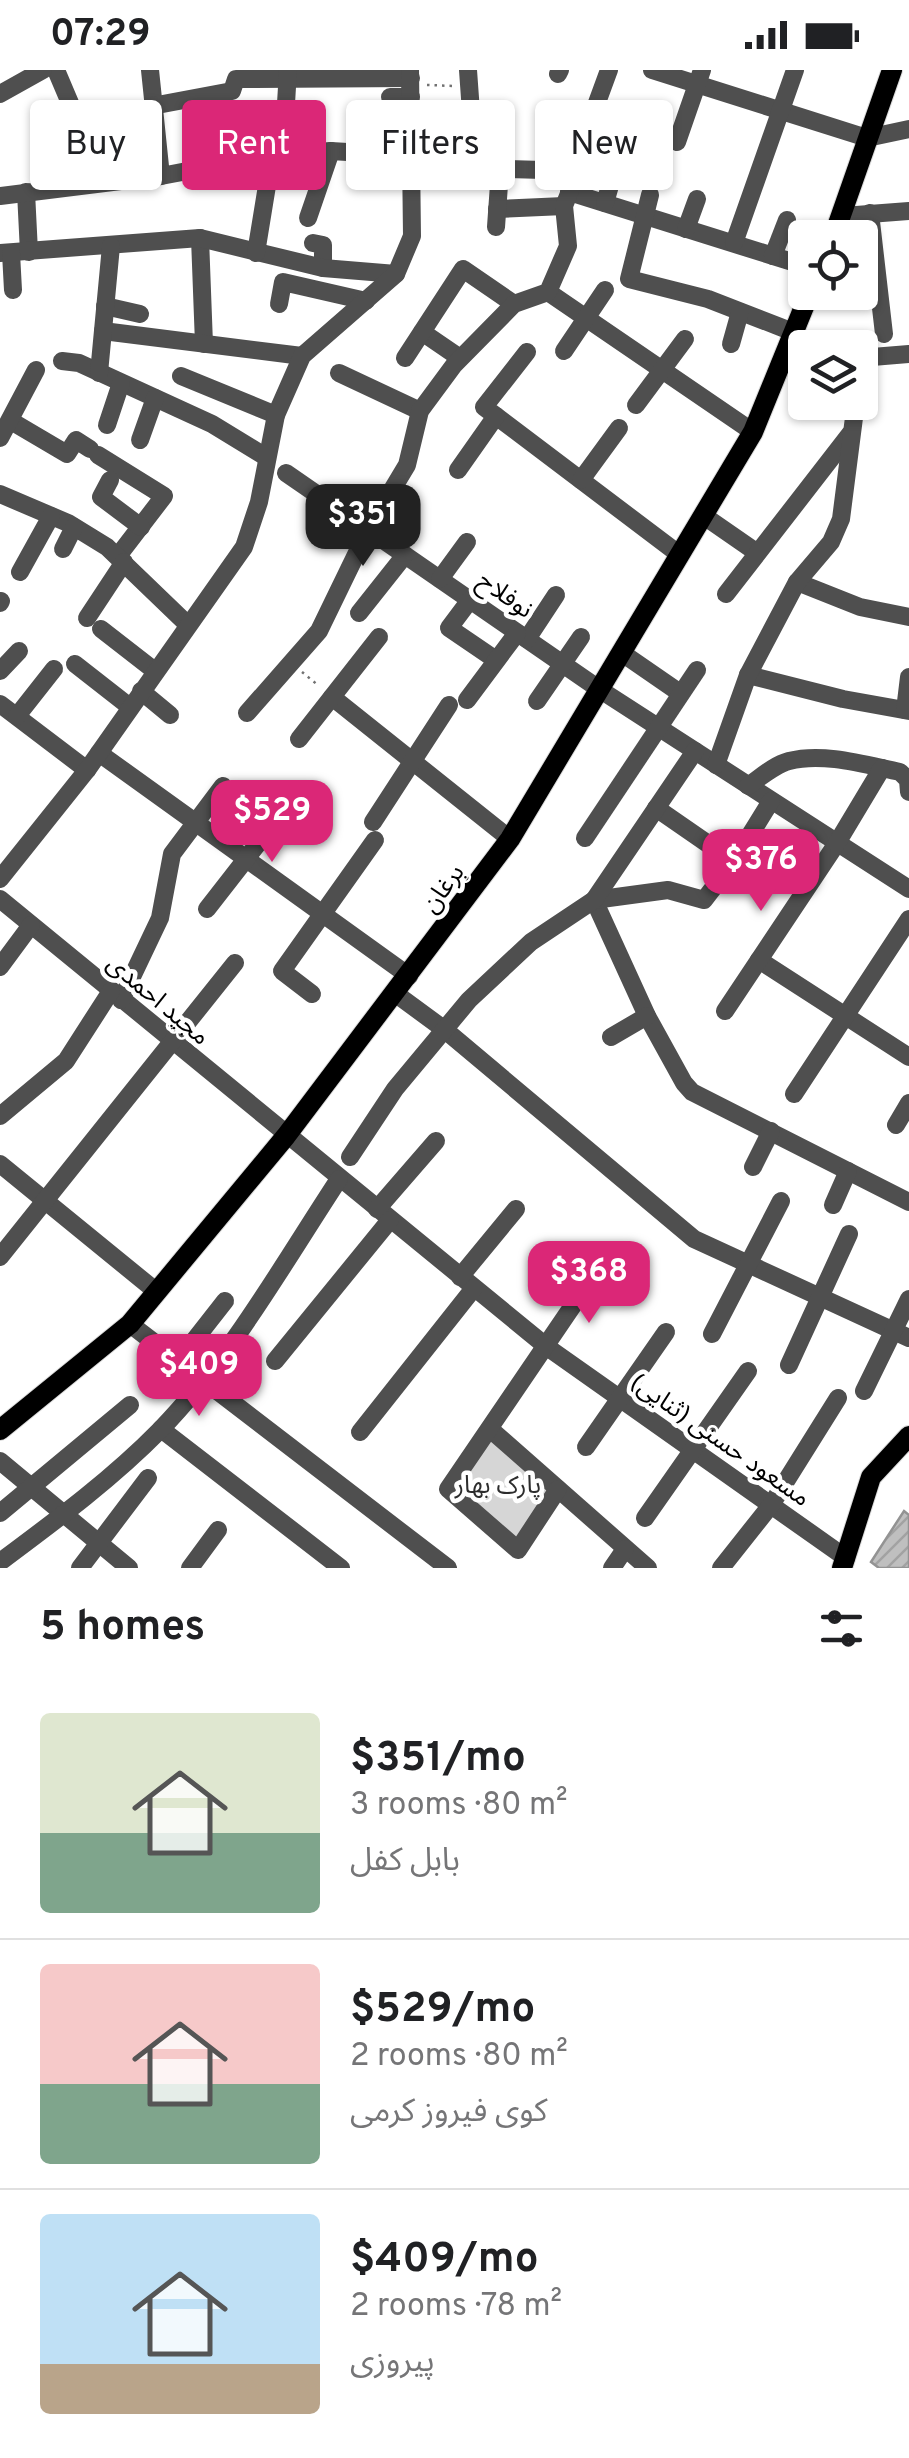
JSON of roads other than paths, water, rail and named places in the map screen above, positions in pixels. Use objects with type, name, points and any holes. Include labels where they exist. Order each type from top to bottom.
[{"type":"main road","points":[[841,220],[892,70]]},
{"type":"main road","name":"برغان","points":[[0,1430],[130,1324],[286,1136],[510,839],[753,432],[788,344]]},
{"type":"main road","points":[[844,1563],[871,1477],[909,1436]]},
{"type":"street","points":[[0,94],[43,70]]},
{"type":"street","points":[[56,70],[69,100]]},
{"type":"street","points":[[150,70],[152,100]]},
{"type":"street","points":[[598,100],[609,70]]},
{"type":"street","points":[[652,70],[700,77],[778,112],[867,138],[909,130]]},
{"type":"street","points":[[734,244],[795,70]]},
{"type":"street","points":[[162,104],[232,91],[237,75],[380,74],[411,83]]},
{"type":"street","points":[[285,100],[288,75]]},
{"type":"street","points":[[677,142],[700,77]]},
{"type":"street","points":[[390,96],[411,83]]},
{"type":"street","points":[[326,151],[346,153]]},
{"type":"street","points":[[308,218],[331,151]]},
{"type":"street","points":[[247,713],[318,631],[368,530],[407,465],[420,411],[460,358],[514,304],[548,292],[568,246],[567,199],[578,171],[515,164]]},
{"type":"street","points":[[0,196],[42,190]]},
{"type":"street","points":[[256,254],[269,190]]},
{"type":"street","points":[[0,879],[86,770],[244,547],[260,502],[276,415],[302,356],[396,274],[412,236],[412,190]]},
{"type":"street","points":[[498,190],[497,218],[567,199],[605,204],[788,261]]},
{"type":"street","points":[[605,204],[609,190]]},
{"type":"street","points":[[13,290],[13,252],[26,192]]},
{"type":"street","points":[[650,195],[629,280],[708,299],[788,330]]},
{"type":"street","points":[[686,228],[696,199]]},
{"type":"street","points":[[843,216],[909,210]]},
{"type":"street","points":[[870,213],[884,334]]},
{"type":"street","points":[[773,256],[786,220]]},
{"type":"street","points":[[13,252],[200,238],[323,268],[396,274]]},
{"type":"street","points":[[200,238],[204,344]]},
{"type":"street","points":[[313,243],[324,245],[323,268]]},
{"type":"street","points":[[99,372],[111,246]]},
{"type":"street","points":[[405,358],[463,269],[514,304]]},
{"type":"street","points":[[278,304],[283,282],[366,301]]},
{"type":"street","points":[[564,351],[605,290]]},
{"type":"street","points":[[548,292],[753,432]]},
{"type":"street","points":[[105,306],[140,314]]},
{"type":"street","points":[[731,344],[740,312]]},
{"type":"street","points":[[103,331],[302,356]]},
{"type":"street","points":[[422,332],[460,358]]},
{"type":"street","points":[[636,405],[684,339]]},
{"type":"street","points":[[527,352],[484,407],[680,555]]},
{"type":"street","points":[[878,357],[909,354]]},
{"type":"street","points":[[62,361],[79,363],[212,424],[266,457]]},
{"type":"street","points":[[780,364],[788,363]]},
{"type":"street","points":[[0,438],[36,370]]},
{"type":"street","points":[[340,373],[420,411]]},
{"type":"street","points":[[181,376],[276,415]]},
{"type":"street","points":[[107,425],[121,382]]},
{"type":"street","points":[[140,440],[155,398]]},
{"type":"street","points":[[458,470],[496,416]]},
{"type":"street","points":[[11,420],[67,454],[76,440],[164,496],[121,559],[94,623],[155,670]]},
{"type":"street","points":[[716,765],[748,674],[798,582],[831,542],[840,519],[853,420]]},
{"type":"street","points":[[581,480],[619,428]]},
{"type":"street","points":[[726,594],[850,434]]},
{"type":"street","name":"نوفلاح","points":[[286,473],[598,688],[909,890]]},
{"type":"street","points":[[110,480],[101,497],[140,527]]},
{"type":"street","points":[[0,494],[74,527],[121,559],[188,624]]},
{"type":"street","points":[[20,572],[50,516]]},
{"type":"street","points":[[704,516],[756,552]]},
{"type":"street","points":[[63,549],[74,527]]},
{"type":"street","points":[[440,579],[467,542]]},
{"type":"street","points":[[360,612],[405,555]]},
{"type":"street","points":[[798,582],[860,606],[909,617]]},
{"type":"street","points":[[312,994],[282,971],[324,914],[413,761],[458,702],[556,595]]},
{"type":"street","points":[[470,600],[449,628],[496,660]]},
{"type":"street","points":[[299,739],[378,637]]},
{"type":"street","points":[[536,701],[581,637]]},
{"type":"street","points":[[0,670],[19,651]]},
{"type":"street","points":[[622,653],[680,693]]},
{"type":"street","points":[[75,664],[130,708]]},
{"type":"street","points":[[54,669],[5,709],[86,770]]},
{"type":"street","points":[[584,838],[697,670]]},
{"type":"street","points":[[748,674],[843,699],[907,710],[909,677]]},
{"type":"street","points":[[141,691],[170,715]]},
{"type":"street","points":[[332,696],[510,839]]},
{"type":"street","points":[[350,1157],[395,1089],[500,969],[531,942],[594,900],[695,751]]},
{"type":"street","points":[[99,752],[409,976]]},
{"type":"street","points":[[748,786],[792,760],[821,758],[905,775],[909,792]]},
{"type":"street","points":[[725,1011],[882,768]]},
{"type":"street","points":[[0,1116],[66,1061],[116,996],[160,918],[172,854],[223,786]]},
{"type":"street","points":[[207,909],[299,792]]},
{"type":"street","points":[[594,900],[668,890],[704,900],[734,861],[771,800]]},
{"type":"street","points":[[656,808],[724,855]]},
{"type":"street","name":"مجید احمدی","points":[[0,900],[286,1136]]},
{"type":"street","points":[[594,900],[647,1016],[692,1092],[909,1202]]},
{"type":"street","points":[[794,1094],[909,919]]},
{"type":"street","points":[[0,967],[30,925]]},
{"type":"street","points":[[759,960],[909,1057]]},
{"type":"street","points":[[0,1257],[235,964]]},
{"type":"street","points":[[396,994],[445,1030],[694,1239],[902,1335]]},
{"type":"street","points":[[611,1037],[647,1016]]},
{"type":"street","points":[[896,1125],[909,1103]]},
{"type":"street","points":[[754,1167],[771,1131]]},
{"type":"street","name":"مسعود حسنی (ثنایی)","points":[[286,1136],[547,1347],[771,1505],[844,1563]]},
{"type":"street","points":[[275,1361],[436,1141]]},
{"type":"street","points":[[0,1164],[157,1292]]},
{"type":"street","points":[[833,1205],[848,1170]]},
{"type":"street","points":[[0,1562],[64,1514],[161,1429],[240,1329],[340,1180]]},
{"type":"street","points":[[712,1334],[781,1201]]},
{"type":"street","points":[[360,1432],[516,1210]]},
{"type":"street","points":[[789,1365],[849,1234]]},
{"type":"street","points":[[558,1488],[518,1550],[448,1489],[592,1280]]},
{"type":"street","points":[[864,1391],[902,1335],[909,1300]]},
{"type":"street","points":[[150,1386],[178,1361],[225,1301]]},
{"type":"street","points":[[130,1324],[448,1568]]},
{"type":"street","points":[[586,1447],[666,1332]]},
{"type":"street","points":[[646,1518],[748,1370]]},
{"type":"street","points":[[721,1568],[771,1505],[838,1398]]},
{"type":"street","points":[[0,1513],[130,1405]]},
{"type":"street","points":[[161,1429],[341,1568]]},
{"type":"street","points":[[490,1429],[648,1568]]},
{"type":"street","points":[[0,1461],[129,1568]]},
{"type":"street","points":[[80,1568],[148,1478]]},
{"type":"street","points":[[190,1568],[218,1530]]},
{"type":"street","points":[[612,1568],[625,1549]]},
{"type":"park label","name":"پارک‌ بهار","points":[[498,1484]]}]
